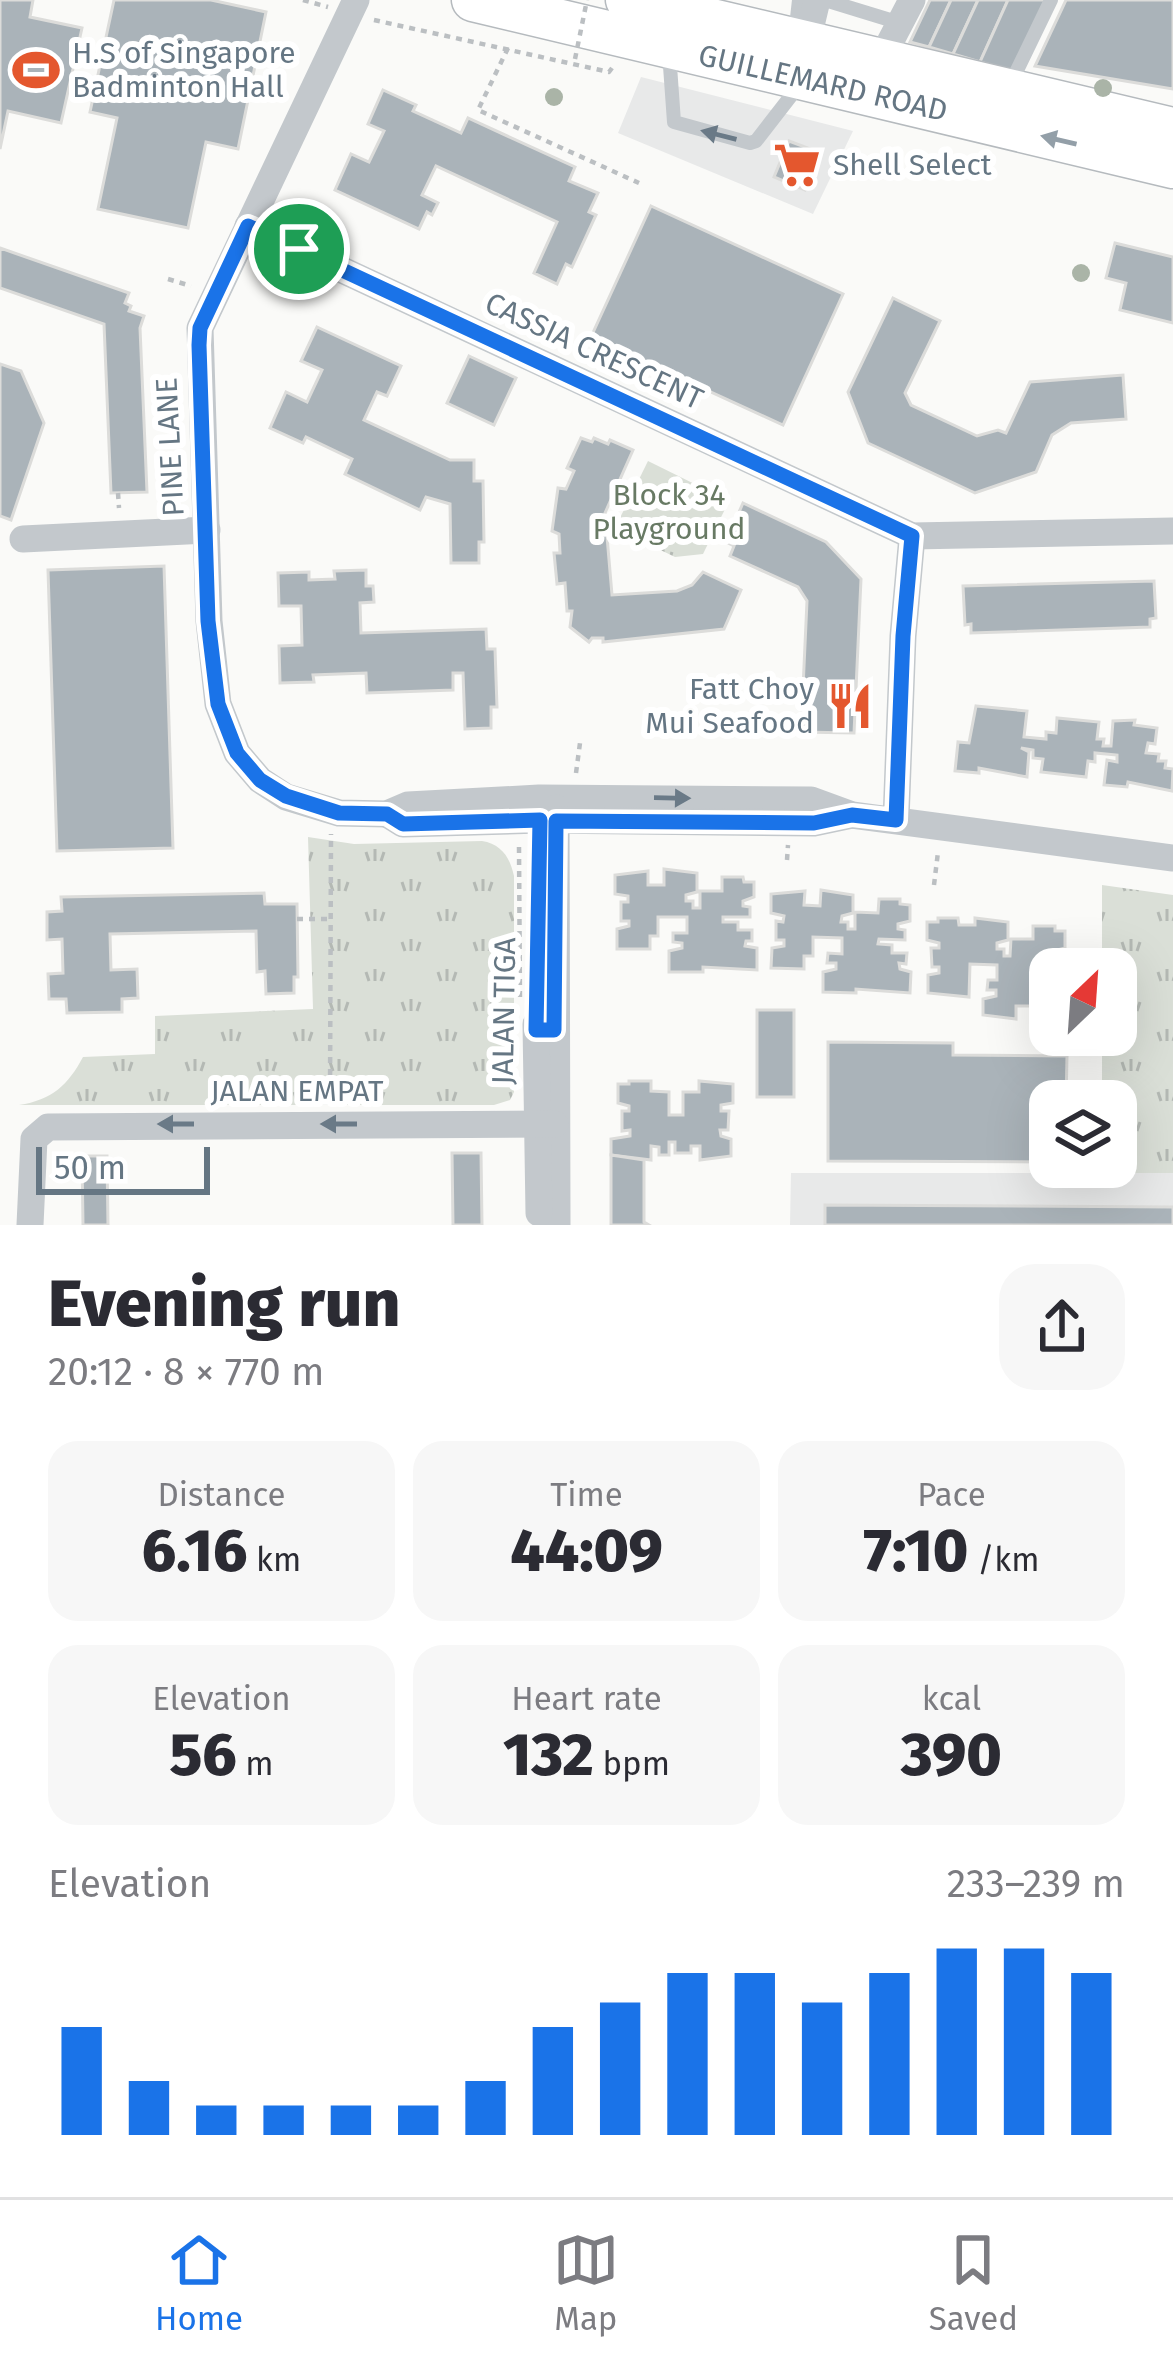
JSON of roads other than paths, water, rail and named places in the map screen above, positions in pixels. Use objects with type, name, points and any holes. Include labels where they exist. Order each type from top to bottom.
[{"type":"main road","name":"GUILLEMARD ROAD","points":[[473,0],[690,21],[801,40],[889,44],[1007,90],[1173,129]]},
{"type":"main road","name":"GUILLEMARD ROAD","points":[[627,0],[690,21]]},
{"type":"main road","name":"GUILLEMARD ROAD","points":[[889,44],[1173,166]]},
{"type":"street","name":"PINE LANE","points":[[356,0],[200,328],[208,621],[218,704],[237,753],[260,780],[286,796],[339,813],[387,814],[403,824],[553,803],[814,823],[852,815],[1173,858]]},
{"type":"street","points":[[801,40],[822,0]]},
{"type":"street","name":"CASSIA CRESCENT","points":[[248,226],[912,536],[1173,531]]},
{"type":"street","points":[[23,539],[207,530]]},
{"type":"street","points":[[896,820],[912,536]]},
{"type":"street","name":"JALAN TIGA","points":[[539,1225],[553,803]]},
{"type":"street","name":"JALAN TIGA","points":[[545,1124],[557,1225]]},
{"type":"street","name":"JALAN EMPAT","points":[[30,1225],[32,1154],[39,1132],[48,1127],[545,1124]]},
{"type":"lane","points":[[822,0],[889,44]]},
{"type":"lane","points":[[1007,90],[1051,0]]},
{"type":"lane","points":[[690,21],[674,122],[750,143],[756,141],[801,40]]},
{"type":"place","name":"H.S of Singapore Badminton Hall","points":[[36,70]]},
{"type":"place","name":"Shell Select","points":[[797,165]]},
{"type":"place","name":"Fatt Choy Mui Seafood","points":[[850,706]]},
{"type":"park label","name":"Block 34 Playground","points":[[669,512]]}]
